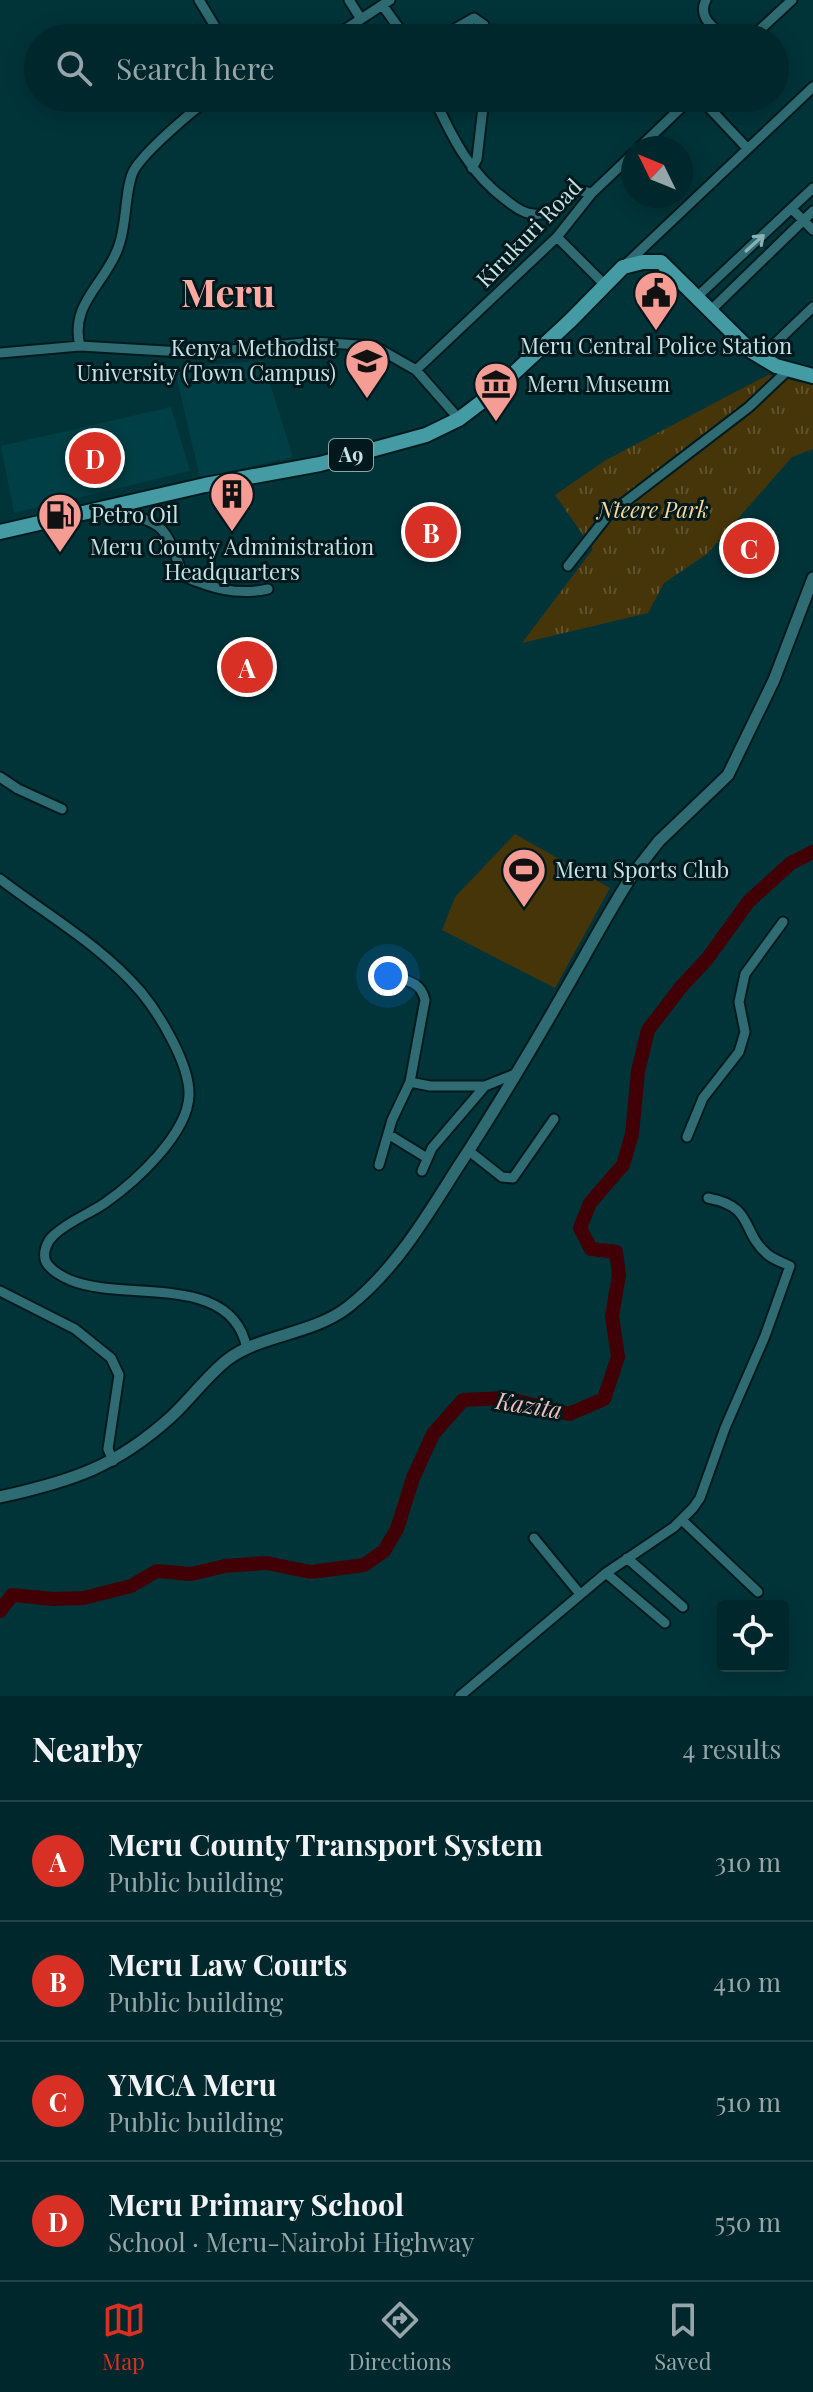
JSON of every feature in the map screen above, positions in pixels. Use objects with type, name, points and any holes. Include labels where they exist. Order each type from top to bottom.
[{"type":"highway","points":[[623,267],[661,262],[760,358],[813,376]]},
{"type":"highway","name":"A9","points":[[0,532],[205,485],[320,464],[426,435],[459,419],[488,397],[623,267]]},
{"type":"street","points":[[199,0],[214,24]]},
{"type":"street","points":[[349,0],[361,19]]},
{"type":"street","points":[[706,0],[703,15],[712,24]]},
{"type":"street","points":[[766,24],[792,0]]},
{"type":"street","points":[[353,24],[386,3],[398,24]]},
{"type":"street","points":[[464,24],[474,18],[483,24]]},
{"type":"street","points":[[789,109],[813,87]]},
{"type":"street","points":[[80,346],[78,318],[118,250],[134,170],[193,112]]},
{"type":"street","points":[[442,112],[472,168],[490,189],[517,208],[529,213],[547,212],[576,190],[592,193]]},
{"type":"street","points":[[472,168],[477,159],[482,112]]},
{"type":"street","points":[[651,136],[676,112]]},
{"type":"street","points":[[713,112],[747,148]]},
{"type":"street","points":[[623,267],[786,112]]},
{"type":"street","name":"Kirukuri Road","points":[[416,370],[557,237],[592,193],[621,165]]},
{"type":"street","points":[[698,296],[813,188]]},
{"type":"street","points":[[792,209],[813,230]]},
{"type":"street","points":[[710,311],[813,211]]},
{"type":"street","points":[[557,237],[605,285]]},
{"type":"street","points":[[645,245],[661,262]]},
{"type":"street","points":[[760,358],[813,307]]},
{"type":"street","points":[[0,353],[80,346],[200,353],[314,342],[374,346],[416,370],[459,419]]},
{"type":"street","points":[[568,566],[608,515],[749,407],[788,370]]},
{"type":"street","points":[[126,505],[134,515],[160,527],[167,535],[183,576],[233,592],[268,589]]},
{"type":"street","points":[[0,1497],[75,1478],[113,1461],[169,1418],[222,1364],[247,1349],[313,1327],[349,1306],[375,1282],[410,1241],[469,1151],[633,874],[659,841],[728,775],[774,680],[813,578]]},
{"type":"street","points":[[0,777],[18,789],[62,809]]},
{"type":"street","points":[[0,879],[98,951],[142,993],[164,1025],[182,1065],[189,1095],[179,1127],[138,1176],[103,1204],[53,1236],[45,1251],[47,1264],[61,1276],[90,1287],[179,1295],[215,1303],[242,1329],[247,1349]]},
{"type":"street","points":[[687,1137],[709,1088],[739,1052],[745,1032],[739,996],[745,974],[783,922]]},
{"type":"street","points":[[379,1165],[388,1134],[410,1082],[425,1000],[420,987],[392,976]]},
{"type":"street","points":[[410,1082],[430,1086],[485,1086],[515,1074]]},
{"type":"street","points":[[422,1171],[427,1158],[448,1128],[485,1086]]},
{"type":"street","points":[[469,1151],[502,1177],[513,1178],[554,1119]]},
{"type":"street","points":[[388,1134],[427,1158]]},
{"type":"street","points":[[460,1696],[606,1573],[682,1520],[700,1498],[790,1266],[763,1251],[737,1208],[708,1198]]},
{"type":"street","points":[[0,1291],[75,1329],[93,1341],[117,1366],[119,1386],[108,1449],[113,1461]]},
{"type":"street","points":[[682,1520],[758,1592]]},
{"type":"street","points":[[534,1538],[580,1594]]},
{"type":"street","points":[[627,1558],[683,1607]]},
{"type":"street","points":[[606,1573],[665,1623]]},
{"type":"shaded area","points":[[263,361],[293,457],[200,478],[174,367]]},
{"type":"shaded area","points":[[171,407],[190,471],[14,513],[1,446]]},
{"type":"green space","name":"Nteere Park","points":[[768,375],[813,385],[813,449],[792,457],[707,554],[664,583],[648,613],[522,643],[593,549],[555,495],[606,460]]},
{"type":"green space","name":"Meru Sports Club","points":[[515,834],[610,888],[555,988],[442,930],[455,897]]},
{"type":"waterway","name":"Kazita","points":[[0,1611],[12,1595],[84,1598],[131,1586],[157,1571],[191,1574],[225,1566],[266,1563],[311,1572],[364,1565],[384,1551],[397,1529],[413,1478],[433,1434],[463,1400],[505,1398],[569,1414],[604,1399],[618,1357],[612,1316],[619,1275],[616,1252],[591,1249],[580,1228],[590,1203],[623,1165],[632,1134],[638,1071],[648,1030],[707,959],[749,901],[791,863],[813,852]]},
{"type":"place","name":"Meru Central Police Station","points":[[656,332]]},
{"type":"place","name":"Kenya Methodist University (Town Campus)","points":[[367,400]]},
{"type":"place","name":"Meru Museum","points":[[496,423]]},
{"type":"place","name":"Meru Primary School","points":[[95,458]]},
{"type":"place","name":"Meru Law Courts","points":[[431,532]]},
{"type":"place","name":"Meru County Administration Headquarters","points":[[232,533]]},
{"type":"place","name":"YMCA Meru","points":[[749,548]]},
{"type":"place","name":"Petro Oil","points":[[60,554]]},
{"type":"place","name":"Meru County Transport System","points":[[247,667]]},
{"type":"place","name":"Meru Sports Club","points":[[524,909]]},
{"type":"district","name":"Meru","points":[[228,294]]}]
